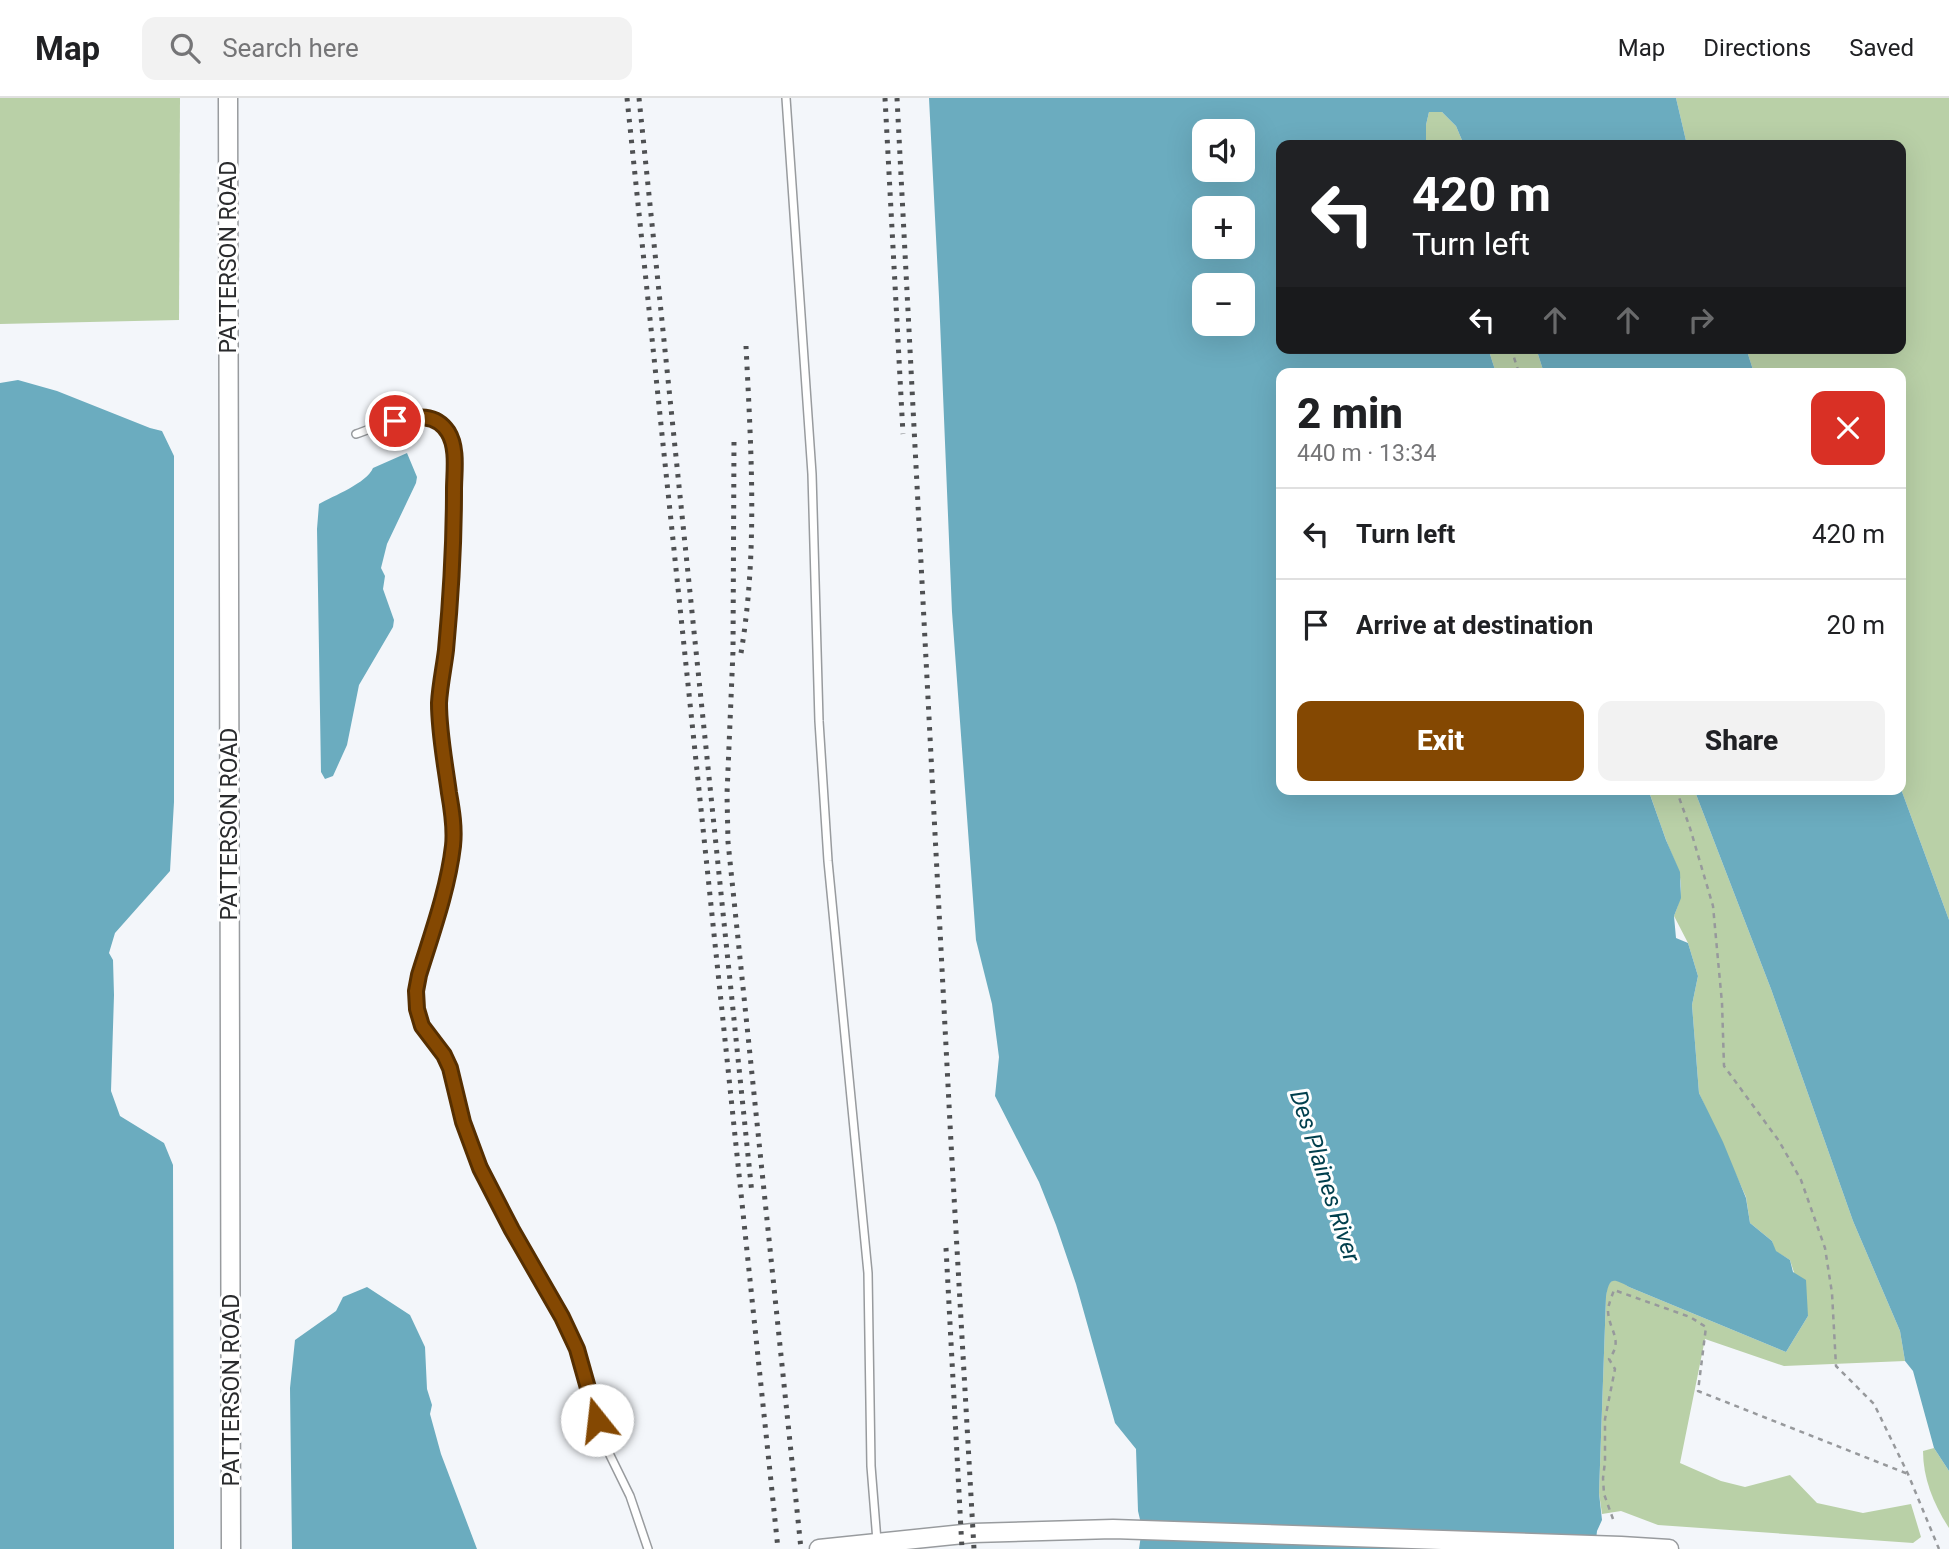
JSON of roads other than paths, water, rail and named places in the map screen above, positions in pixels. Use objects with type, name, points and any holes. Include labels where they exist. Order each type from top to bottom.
[{"type":"street","name":"PATTERSON ROAD","points":[[228,98],[231,1549]]},
{"type":"street","points":[[820,1549],[973,1533],[1113,1529],[1669,1549]]},
{"type":"lane","points":[[786,98],[812,474],[819,721],[828,861],[868,1273],[871,1466],[877,1542]]},
{"type":"lane","points":[[356,434],[395,421],[418,416],[429,417],[448,431],[453,443],[454,548],[446,652],[439,700],[440,732],[453,818],[454,843],[450,867],[419,975],[417,1009],[422,1026],[444,1055],[450,1068],[463,1122],[480,1168],[577,1349],[605,1445],[629,1496],[648,1549]]},
{"type":"water","name":"Des Plaines River","points":[[929,98],[1676,98],[1686,140],[1462,140],[1456,126],[1442,112],[1429,112],[1426,140],[1276,140],[1276,354],[1490,354],[1494,368],[1276,368],[1276,795],[1650,795],[1680,872],[1681,898],[1674,916],[1676,938],[1688,943],[1698,976],[1692,1005],[1699,1093],[1746,1198],[1750,1223],[1772,1241],[1776,1251],[1790,1260],[1793,1272],[1806,1280],[1808,1316],[1786,1352],[1619,1282],[1610,1283],[1606,1297],[1599,1493],[1602,1520],[1597,1531],[1595,1549],[1139,1549],[1142,1528],[1138,1511],[1136,1449],[1115,1423],[1076,1284],[1056,1225],[1039,1182],[995,1096],[999,1057],[992,1004],[976,940],[952,612]]},
{"type":"water","points":[[1538,354],[1748,354],[1752,368],[1542,368]]},
{"type":"water","points":[[18,380],[57,391],[162,431],[174,456],[174,802],[170,871],[115,933],[109,953],[113,960],[114,995],[111,1091],[120,1116],[164,1143],[173,1165],[174,1549],[0,1549],[0,383]]},
{"type":"water","points":[[407,453],[417,477],[416,483],[387,544],[381,568],[385,576],[383,589],[394,620],[393,627],[359,685],[347,745],[333,776],[325,779],[321,772],[317,529],[319,504],[357,484],[370,474],[373,468]]},
{"type":"water","points":[[1696,795],[1903,795],[1949,920],[1949,1471],[1934,1448],[1913,1371],[1905,1361],[1900,1331],[1853,1221],[1771,989]]},
{"type":"water","points":[[367,1287],[410,1315],[425,1347],[427,1389],[432,1405],[430,1414],[441,1454],[477,1549],[292,1549],[290,1388],[295,1340],[336,1311],[343,1297]]},
{"type":"railway","points":[[627,98],[778,1549]]},
{"type":"railway","points":[[639,98],[752,1194]]},
{"type":"railway","points":[[885,98],[903,434]]},
{"type":"railway","points":[[897,98],[974,1549]]},
{"type":"railway","points":[[741,653],[750,576],[751,538],[746,346]]},
{"type":"railway","points":[[734,442],[733,651],[727,794],[728,842],[801,1549]]},
{"type":"railway","points":[[946,1248],[962,1549]]}]
